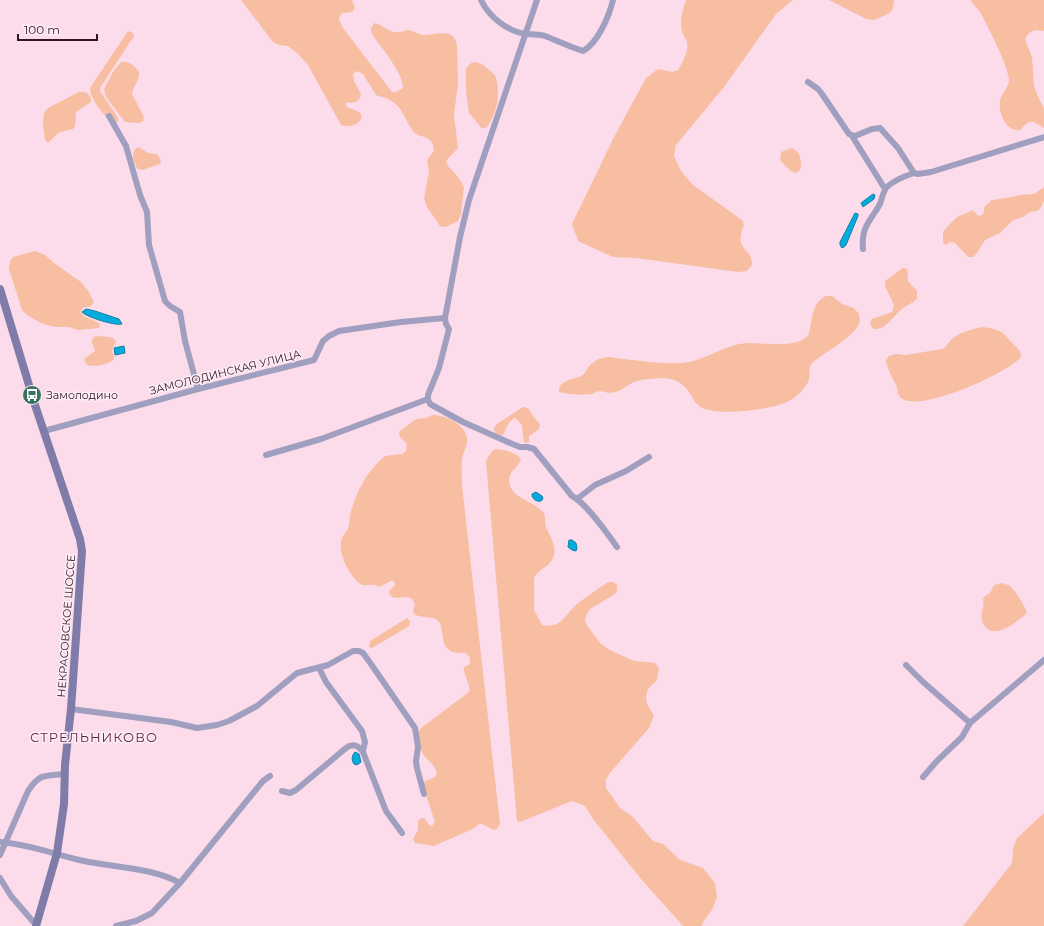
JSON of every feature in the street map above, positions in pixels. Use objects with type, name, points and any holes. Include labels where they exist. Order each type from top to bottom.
[{"type":"street","points":[[481,0],[496,20],[511,28],[525,34],[545,36],[583,52],[589,48],[596,38],[610,11],[613,0]]},
{"type":"street","points":[[537,0],[469,200],[460,236],[445,318],[449,329],[439,368],[428,395],[428,399],[430,404],[486,433],[520,447],[534,449],[572,496],[577,499],[604,529],[617,547]]},
{"type":"street","points":[[808,82],[822,94],[843,126],[852,136],[885,189]]},
{"type":"street","points":[[109,116],[126,146],[140,195],[147,212],[148,233],[152,255],[165,301],[180,312],[185,341],[198,389]]},
{"type":"street","points":[[852,136],[872,129],[880,128],[898,148],[914,173]]},
{"type":"street","points":[[863,249],[865,228],[879,205],[885,189],[905,176],[914,173],[918,174],[931,172],[1044,137]]},
{"type":"street","name":"НЕКРАСОВСКОЕ ШОССЕ","points":[[0,289],[33,400],[80,539],[82,551],[64,804],[56,853],[36,926]]},
{"type":"street","name":"ЗАМОЛОДИНСКАЯ УЛИЦА","points":[[44,431],[198,389],[314,360],[323,341],[339,331],[401,322],[445,318]]},
{"type":"street","points":[[266,455],[321,439],[428,399]]},
{"type":"street","points":[[577,499],[595,485],[626,471],[649,457]]},
{"type":"street","points":[[71,710],[171,722],[197,728],[217,725],[229,721],[257,706],[297,673],[319,668],[337,661],[353,651],[359,651],[363,653],[415,728],[418,747],[416,761],[424,794]]},
{"type":"street","points":[[923,777],[962,737],[970,723],[1044,660]]},
{"type":"street","points":[[906,665],[927,686],[970,723]]},
{"type":"street","points":[[319,668],[326,682],[362,731],[365,742],[363,751]]},
{"type":"street","points":[[282,791],[290,792],[296,790],[349,746],[358,746],[363,751],[386,811],[402,833]]},
{"type":"street","points":[[0,855],[3,842],[34,782],[41,776],[65,774]]},
{"type":"street","points":[[116,926],[136,921],[152,913],[180,883],[263,781],[270,776]]},
{"type":"street","points":[[3,842],[56,853],[83,861],[145,872],[175,880],[180,883]]},
{"type":"street","points":[[0,878],[11,896],[36,926]]},
{"type":"shaded area","points":[[241,0],[352,0],[355,8],[352,12],[343,13],[340,15],[339,19],[343,28],[392,92],[396,92],[403,88],[402,82],[391,60],[372,34],[371,29],[375,23],[395,32],[407,30],[423,35],[443,33],[452,36],[457,46],[458,84],[454,115],[458,148],[446,161],[448,166],[458,177],[464,187],[461,214],[458,221],[446,227],[440,226],[427,207],[424,198],[429,172],[427,160],[434,151],[433,145],[429,139],[416,134],[413,131],[401,109],[388,99],[376,95],[363,74],[357,71],[353,74],[354,81],[361,94],[357,101],[346,103],[346,106],[360,113],[362,118],[353,125],[341,125],[308,65],[288,46],[279,45],[273,42]]},
{"type":"shaded area","points":[[686,0],[793,0],[776,14],[724,87],[676,145],[674,156],[681,171],[693,185],[742,220],[744,225],[741,234],[742,245],[751,259],[752,265],[747,271],[738,272],[636,258],[613,257],[578,241],[572,224],[614,137],[646,78],[658,69],[672,72],[678,70],[683,61],[686,54],[687,41],[683,35],[681,21]]},
{"type":"shaded area","points":[[829,0],[894,0],[893,9],[888,14],[874,20],[866,19]]},
{"type":"shaded area","points":[[971,0],[1044,0],[1044,31],[1038,30],[1030,32],[1025,39],[1032,57],[1034,86],[1044,108],[1044,128],[1030,122],[1020,130],[1015,130],[1004,121],[1000,111],[1000,101],[1009,79],[1001,54],[980,12]]},
{"type":"shaded area","points":[[128,31],[133,33],[134,36],[100,88],[100,91],[118,118],[116,124],[111,123],[98,107],[92,97],[90,88]]},
{"type":"shaded area","points":[[121,62],[132,64],[139,72],[132,94],[144,117],[143,121],[139,123],[125,122],[106,97],[104,89],[113,72]]},
{"type":"shaded area","points":[[476,62],[483,65],[495,75],[497,81],[498,95],[496,109],[486,128],[481,128],[469,113],[466,91],[466,68],[471,63]]},
{"type":"shaded area","points":[[79,92],[88,94],[91,97],[91,102],[76,112],[75,126],[73,129],[58,133],[48,143],[45,140],[43,125],[44,113],[48,108]]},
{"type":"shaded area","points":[[139,147],[148,153],[157,154],[161,160],[160,164],[143,170],[138,169],[134,162],[133,154],[135,149]]},
{"type":"shaded area","points":[[792,148],[799,154],[801,162],[801,168],[798,172],[794,173],[780,160],[781,152]]},
{"type":"shaded area","points":[[1044,187],[1044,201],[1040,209],[1013,220],[1000,233],[985,240],[973,257],[968,257],[955,243],[950,242],[946,245],[943,243],[943,232],[957,217],[973,210],[980,216],[983,214],[985,206],[992,200],[1034,194]]},
{"type":"shaded area","points":[[35,251],[45,255],[81,282],[89,292],[94,302],[91,306],[82,308],[81,313],[85,317],[98,323],[100,325],[99,328],[78,330],[69,327],[54,327],[41,323],[27,315],[22,310],[9,269],[10,261],[13,257]]},
{"type":"shaded area","points":[[903,268],[907,269],[908,281],[917,291],[917,299],[903,308],[884,326],[876,329],[872,328],[870,323],[872,319],[892,312],[894,305],[885,286],[885,281]]},
{"type":"shaded area","points":[[826,296],[832,296],[842,304],[854,308],[859,314],[860,322],[845,340],[811,364],[809,380],[797,396],[792,400],[779,405],[757,410],[732,412],[711,410],[698,405],[682,384],[668,378],[636,381],[611,393],[600,391],[585,395],[559,391],[564,382],[582,376],[593,362],[598,359],[608,357],[653,362],[681,363],[698,360],[730,346],[739,344],[781,344],[798,342],[809,334],[815,307],[821,299]]},
{"type":"shaded area","points":[[982,327],[1002,332],[1020,351],[1021,357],[1000,372],[947,395],[915,401],[905,400],[899,396],[897,386],[886,363],[889,356],[896,354],[906,355],[942,349],[957,335]]},
{"type":"shaded area","points":[[96,336],[110,337],[116,341],[112,350],[114,359],[105,364],[96,366],[86,364],[84,359],[95,351],[92,339]]},
{"type":"shaded area","points":[[523,407],[528,409],[540,424],[539,429],[529,436],[529,442],[524,442],[522,425],[515,418],[509,423],[502,436],[495,433],[494,428],[497,424]]},
{"type":"shaded area","points":[[433,415],[438,415],[454,421],[463,428],[467,438],[462,459],[462,485],[500,824],[498,828],[494,830],[479,824],[473,829],[434,846],[415,843],[413,839],[418,830],[418,821],[421,818],[424,818],[430,826],[435,822],[423,786],[425,781],[435,777],[437,773],[434,766],[422,752],[418,733],[421,728],[469,692],[464,667],[470,664],[470,658],[467,654],[454,652],[446,647],[441,625],[436,619],[414,614],[413,611],[415,604],[412,600],[406,597],[395,598],[389,593],[395,585],[394,581],[379,587],[359,583],[352,575],[341,552],[342,540],[348,527],[352,507],[367,476],[385,456],[402,454],[406,451],[407,444],[400,437],[399,432],[416,419],[426,418]]},
{"type":"shaded area","points":[[496,449],[513,453],[521,459],[509,477],[510,486],[513,491],[523,499],[543,512],[546,527],[554,546],[555,550],[553,558],[534,578],[534,610],[542,625],[550,626],[557,624],[563,620],[574,606],[608,582],[613,582],[617,585],[617,591],[615,594],[590,609],[585,621],[588,627],[601,644],[610,650],[634,661],[655,663],[659,668],[657,680],[648,689],[646,696],[647,704],[654,716],[649,728],[609,774],[606,780],[606,788],[621,809],[632,816],[653,841],[663,844],[680,860],[703,868],[715,883],[717,897],[712,910],[703,922],[702,926],[683,926],[641,879],[593,819],[585,806],[572,801],[520,822],[517,821],[486,461],[492,451]]},
{"type":"shaded area","points":[[1003,583],[1009,585],[1014,590],[1027,613],[1010,626],[996,631],[990,630],[985,627],[982,620],[983,599],[990,593],[994,585]]},
{"type":"shaded area","points":[[407,618],[410,621],[409,626],[372,648],[369,647],[370,641]]},
{"type":"shaded area","points":[[1044,813],[1044,926],[963,926],[1012,863],[1013,849],[1017,838]]},
{"type":"water","points":[[873,194],[875,195],[874,199],[863,207],[861,203]]},
{"type":"water","points":[[855,213],[858,214],[858,216],[846,245],[842,248],[840,242]]},
{"type":"water","points":[[86,309],[119,319],[122,324],[95,319],[82,312]]},
{"type":"water","points":[[124,346],[125,353],[115,355],[114,348]]},
{"type":"water","points":[[536,492],[542,496],[543,499],[541,501],[536,501],[534,499],[532,494]]},
{"type":"water","points":[[569,540],[576,543],[576,551],[568,547]]},
{"type":"water","points":[[355,752],[359,754],[361,762],[357,765],[354,764],[352,759]]},
{"type":"place","name":"Замолодино","points":[[32,395]]},
{"type":"district","name":"СТРЕЛЬНИКОВО","points":[[94,737]]}]
